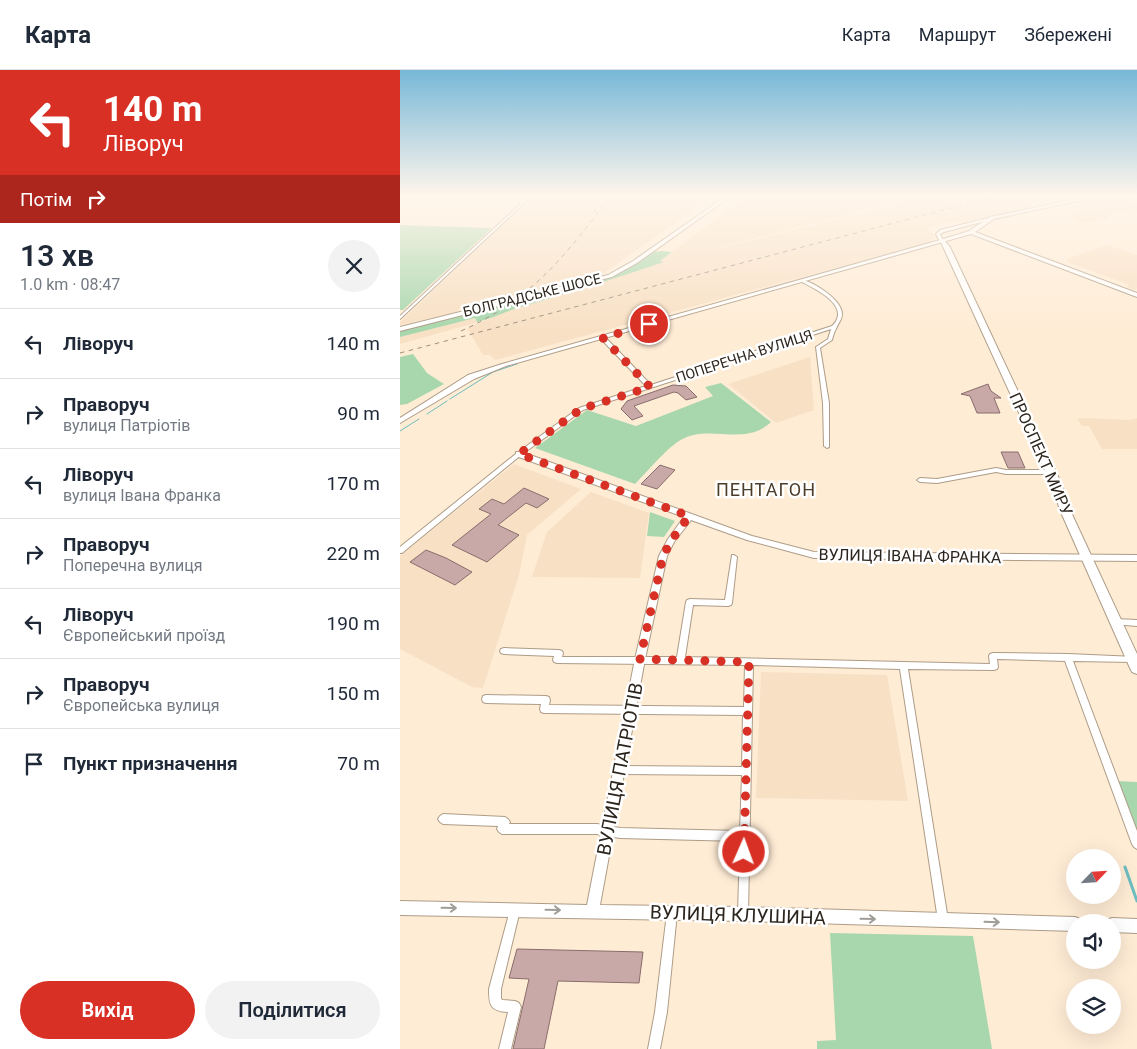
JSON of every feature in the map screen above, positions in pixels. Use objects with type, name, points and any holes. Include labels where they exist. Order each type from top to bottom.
[{"type":"main road","name":"БОЛГРАДСЬКЕ ШОСЕ","points":[[400,329],[610,276],[635,262],[667,240]]},
{"type":"main road","points":[[400,421],[480,373],[946,240]]},
{"type":"main road","points":[[994,240],[1136,294]]},
{"type":"main road","name":"ПРОСПЕКТ МИРУ","points":[[942,241],[948,248],[1135,664]]},
{"type":"street","points":[[400,318],[484,240]]},
{"type":"street","name":"ПОПЕРЕЧНА ВУЛИЦЯ","points":[[400,551],[519,454],[581,409],[834,327],[838,323],[840,312],[835,301],[803,281]]},
{"type":"street","points":[[828,446],[826,403],[818,346],[830,340],[834,327]]},
{"type":"street","points":[[603,338],[650,387]]},
{"type":"street","name":"ВУЛИЦЯ ІВАНА ФРАНКА","points":[[519,454],[750,538],[824,556],[1137,558]]},
{"type":"street","points":[[920,480],[937,481],[996,470],[1006,472],[1050,472]]},
{"type":"street","name":"ВУЛИЦЯ ПАТРІОТІВ","points":[[592,911],[640,659],[663,556],[689,516]]},
{"type":"street","points":[[681,660],[690,602],[728,603],[734,557]]},
{"type":"street","points":[[1116,622],[1137,623]]},
{"type":"street","points":[[504,652],[559,653],[557,660],[640,659],[994,667],[992,656],[1068,657],[1135,664]]},
{"type":"street","points":[[1068,657],[1137,844]]},
{"type":"street","points":[[743,914],[749,662]]},
{"type":"street","points":[[904,666],[943,920]]},
{"type":"street","points":[[486,700],[546,700],[544,708],[748,711]]},
{"type":"street","points":[[620,770],[746,770]]},
{"type":"street","points":[[443,819],[505,822],[502,829],[597,829],[620,833],[745,836]]},
{"type":"street","name":"ВУЛИЦЯ КЛУШИНА","points":[[400,908],[743,914],[1066,924]]},
{"type":"street","points":[[505,1049],[515,1006],[499,1006],[495,1000],[495,990],[515,910]]},
{"type":"street","points":[[654,1049],[661,1012],[672,913]]},
{"type":"street","points":[[1121,925],[1137,926]]},
{"type":"shaded area","points":[[487,240],[652,240],[600,276],[480,304],[462,305],[457,312],[400,325],[400,322]]},
{"type":"shaded area","points":[[688,240],[748,240],[716,249],[754,240],[934,240],[928,243],[495,360],[490,355],[483,355],[467,328],[513,309],[663,262],[660,261]]},
{"type":"shaded area","points":[[1107,245],[1137,255],[1137,288],[1134,290],[1127,287],[1130,285],[1067,262],[1067,259]]},
{"type":"shaded area","points":[[475,318],[477,322],[400,344],[400,337]]},
{"type":"shaded area","points":[[810,357],[814,410],[776,423],[728,384]]},
{"type":"shaded area","points":[[1137,418],[1137,449],[1102,449],[1089,426],[1082,426],[1077,419],[1130,420]]},
{"type":"shaded area","points":[[514,464],[581,489],[527,535],[519,575],[483,688],[472,687],[400,649],[400,556]]},
{"type":"shaded area","points":[[591,492],[649,513],[640,578],[532,577],[547,532]]},
{"type":"shaded area","points":[[761,672],[887,675],[908,801],[756,798]]},
{"type":"green space","points":[[400,240],[479,240],[403,310],[400,310]]},
{"type":"green space","points":[[651,252],[672,252],[660,261],[664,262],[629,274],[515,309],[483,321],[477,322],[475,318],[400,337],[400,331],[600,280],[622,272]]},
{"type":"green space","points":[[413,354],[427,373],[444,384],[407,404],[400,405],[400,357]]},
{"type":"green space","points":[[721,383],[771,422],[760,430],[749,433],[702,434],[690,436],[679,441],[656,461],[635,484],[535,448],[587,410],[636,426],[713,396],[705,387]]},
{"type":"green space","points":[[650,512],[675,521],[664,537],[647,536]]},
{"type":"green space","points":[[1117,781],[1137,782],[1137,835]]},
{"type":"green space","points":[[830,933],[973,936],[992,1049],[817,1049],[817,1041],[836,1040]]},
{"type":"building","points":[[988,384],[991,391],[1001,398],[994,398],[1000,413],[977,413],[970,396],[961,394]]},
{"type":"building","points":[[673,385],[686,386],[697,397],[686,400],[674,392],[634,406],[643,416],[632,420],[621,409],[627,401]]},
{"type":"building","points":[[1001,452],[1018,452],[1025,468],[1008,468]]},
{"type":"building","points":[[660,465],[675,470],[657,489],[641,484]]},
{"type":"building","points":[[524,488],[549,499],[537,508],[526,503],[498,525],[519,535],[487,562],[452,545],[491,514],[479,509],[492,499],[504,504]]},
{"type":"building","points":[[426,550],[472,572],[455,585],[410,562]]},
{"type":"building","points":[[517,949],[643,952],[639,983],[558,981],[544,1049],[513,1049],[529,979],[509,978]]},
{"type":"waterway","points":[[450,399],[493,372],[517,364]]},
{"type":"waterway","points":[[427,414],[447,401]]},
{"type":"waterway","points":[[400,431],[419,419]]},
{"type":"waterway","points":[[1125,867],[1137,901]]},
{"type":"railway","points":[[461,331],[509,304],[546,273],[577,240]]},
{"type":"railway","points":[[400,353],[830,240]]},
{"type":"district","name":"ПЕНТАГОН","points":[[766,489]]},
{"type":"route","points":[[649,324],[603,338],[650,387],[581,409],[519,454],[689,516],[663,556],[640,659],[749,662],[744,852]]}]
